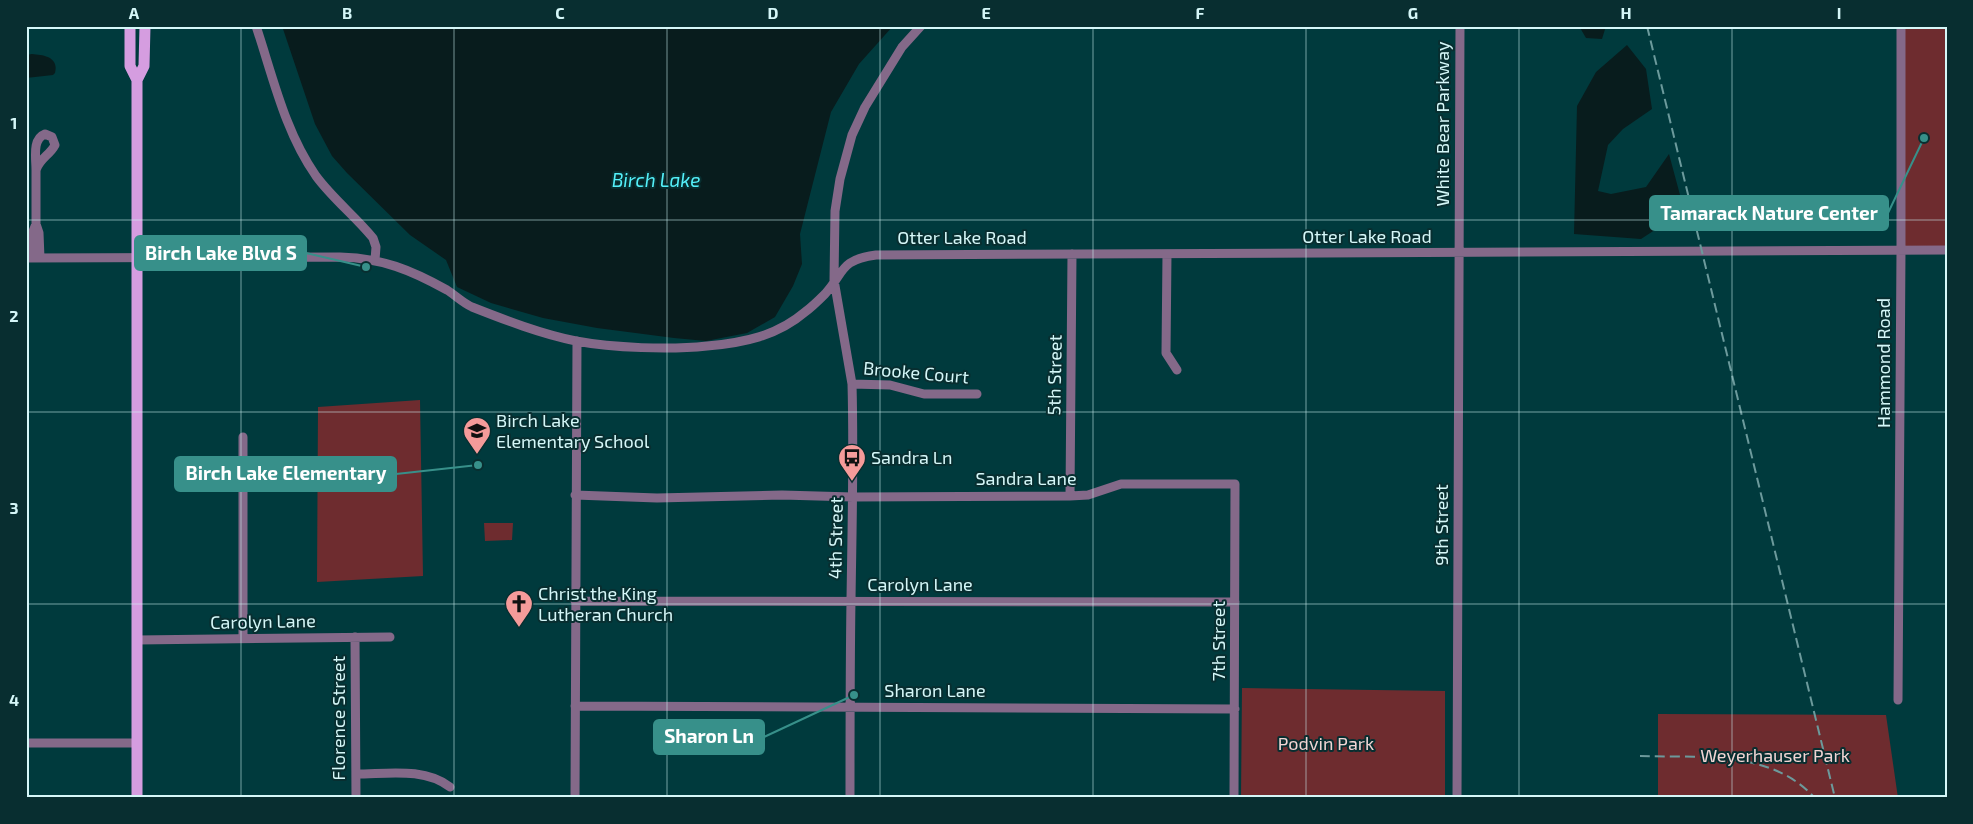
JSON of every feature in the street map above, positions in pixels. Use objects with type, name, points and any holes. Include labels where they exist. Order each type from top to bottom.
[{"type":"main road","points":[[130,26],[130,66],[137,80]]},
{"type":"main road","points":[[137,798],[137,80],[144,66],[144,26]]},
{"type":"street","points":[[256,26],[285,115],[298,145],[326,189],[373,238],[376,247],[374,260]]},
{"type":"street","name":"4th Street","points":[[850,798],[853,497],[852,384],[834,280],[836,203],[840,179],[852,135],[876,87],[902,46],[921,26]]},
{"type":"street","name":"White Bear Parkway","points":[[1460,26],[1460,252]]},
{"type":"street","name":"Hammond Road","points":[[1898,700],[1902,250],[1901,26]]},
{"type":"street","points":[[33,258],[32,234],[36,224],[36,170]]},
{"type":"street","name":"Otter Lake Road","points":[[33,258],[340,257],[374,260],[409,270],[470,306],[529,328],[577,341],[687,348],[751,340],[780,329],[805,313],[825,294],[842,268],[854,260],[876,255],[1947,250]]},
{"type":"street","name":"9th Street","points":[[1457,798],[1460,252]]},
{"type":"street","name":"5th Street","points":[[1070,496],[1072,254]]},
{"type":"street","points":[[1167,254],[1166,353],[1178,370]]},
{"type":"street","points":[[575,798],[577,341]]},
{"type":"street","name":"Brooke Court","points":[[852,384],[890,385],[924,394],[977,394]]},
{"type":"street","points":[[243,437],[243,638]]},
{"type":"street","name":"Sandra Lane","points":[[575,495],[657,498],[782,495],[853,497],[1070,496],[1088,495],[1121,484],[1235,484]]},
{"type":"street","name":"7th Street","points":[[1234,798],[1235,484]]},
{"type":"street","name":"Carolyn Lane","points":[[575,601],[1235,602]]},
{"type":"street","name":"Florence Street","points":[[355,637],[356,798]]},
{"type":"street","name":"Carolyn Lane","points":[[137,640],[390,637]]},
{"type":"street","name":"Sharon Lane","points":[[575,706],[1235,709]]},
{"type":"street","points":[[26,743],[137,743]]},
{"type":"street","points":[[356,774],[422,774],[441,780],[450,787]]},
{"type":"green space","points":[[1901,26],[1947,26],[1947,250],[1901,250]]},
{"type":"green space","points":[[420,400],[423,576],[317,582],[318,407]]},
{"type":"green space","points":[[484,523],[513,523],[512,540],[485,541]]},
{"type":"green space","name":"Podvin Park","points":[[1242,688],[1445,691],[1445,798],[1241,798]]},
{"type":"green space","name":"Weyerhauser Park","points":[[1658,714],[1886,715],[1898,798],[1658,798]]},
{"type":"water","name":"Birch Lake","points":[[282,26],[893,26],[859,64],[831,112],[800,234],[802,264],[793,286],[775,317],[747,333],[706,341],[597,328],[543,318],[491,303],[457,287],[446,260],[410,235],[332,156],[315,124]]},
{"type":"water","points":[[1579,26],[1606,26],[1602,39],[1586,38]]},
{"type":"water","points":[[1627,45],[1646,69],[1652,109],[1623,129],[1608,145],[1598,191],[1611,194],[1646,187],[1669,154],[1687,221],[1667,222],[1641,239],[1574,234],[1577,106],[1596,72]]},
{"type":"water","points":[[26,55],[46,56],[53,60],[56,68],[55,73],[53,75],[26,78]]},
{"type":"railway","points":[[1647,26],[1835,798]]},
{"type":"railway","points":[[1640,756],[1710,757],[1756,764],[1777,771],[1797,782],[1815,798]]},
{"type":"place","name":"Tamarack Nature Center","points":[[1924,138]]},
{"type":"place","name":"Birch Lake Blvd S","points":[[366,267]]},
{"type":"place","name":"Birch Lake Elementary School","points":[[477,455]]},
{"type":"place","name":"Birch Lake Elementary","points":[[478,465]]},
{"type":"place","name":"Sandra Ln","points":[[852,482]]},
{"type":"place","name":"Christ the King Lutheran Church","points":[[519,628]]},
{"type":"place","name":"Sharon Ln","points":[[854,695]]}]
